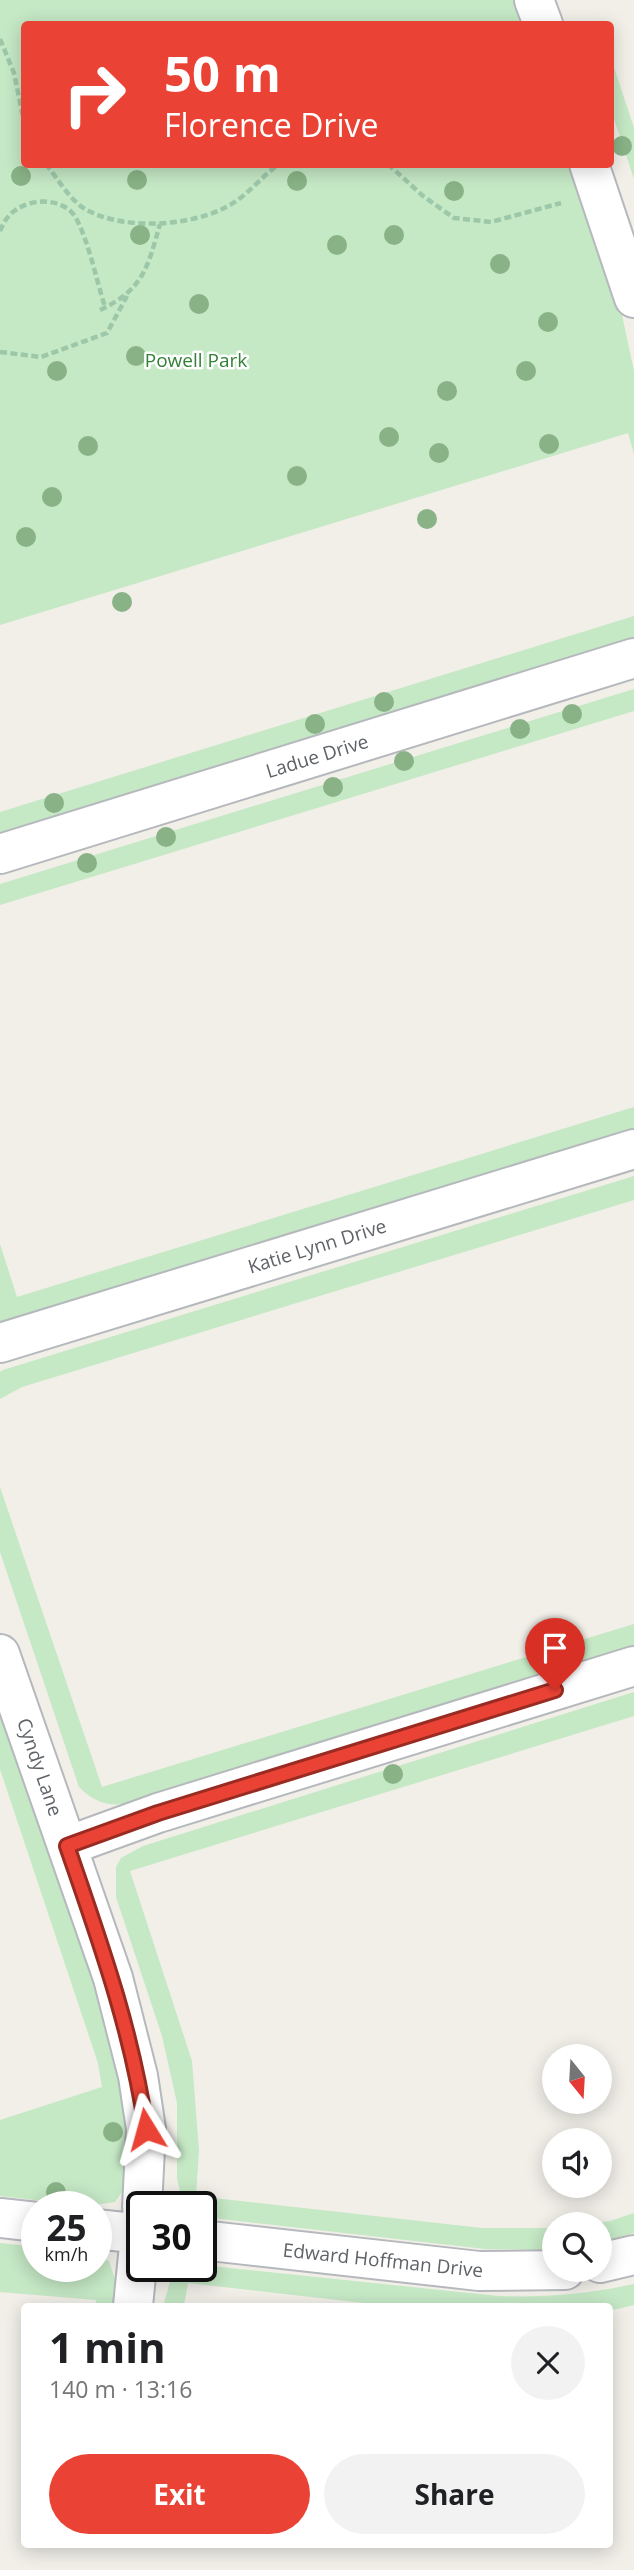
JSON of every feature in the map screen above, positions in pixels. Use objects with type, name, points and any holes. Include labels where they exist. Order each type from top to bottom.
[{"type":"street","points":[[534,0],[541,21]]},
{"type":"street","points":[[590,168],[634,298]]},
{"type":"street","name":"Ladue Drive","points":[[0,854],[634,658]]},
{"type":"street","name":"Katie Lynn Drive","points":[[0,1343],[634,1149]]},
{"type":"street","name":"Cyndy Lane","points":[[0,1654],[113,1978],[138,2076],[146,2129],[143,2191]]},
{"type":"street","points":[[67,1846],[158,1813],[634,1666]]},
{"type":"street","points":[[0,2218],[21,2220]]},
{"type":"street","name":"Edward Hoffman Drive","points":[[217,2242],[479,2271],[542,2270]]},
{"type":"street","points":[[612,2260],[634,2255]]},
{"type":"street","name":"Cyndy Lane","points":[[133,2303],[136,2282]]},
{"type":"path","points":[[0,39],[14,73],[21,107]]},
{"type":"path","points":[[49,168],[83,208],[110,219],[160,224],[210,216],[239,199],[275,168]]},
{"type":"path","points":[[392,168],[423,196],[454,218],[491,222],[561,202]]},
{"type":"path","points":[[0,231],[8,216],[38,200],[59,204],[76,217],[102,309],[127,296]]},
{"type":"path","points":[[76,217],[83,208]]},
{"type":"path","points":[[0,352],[41,357],[107,333],[127,296],[147,270],[160,224]]},
{"type":"green space","name":"Powell Park","points":[[0,0],[516,0],[524,21],[21,21],[21,168],[574,168],[619,301],[634,371],[634,454],[628,433],[0,625]]},
{"type":"green space","points":[[614,67],[634,128],[634,179],[614,119]]},
{"type":"green space","points":[[634,616],[634,639],[0,833],[0,812]]},
{"type":"green space","points":[[634,689],[634,711],[0,905],[0,884]]},
{"type":"green space","points":[[634,1107],[634,1131],[0,1326],[0,1244],[17,1297]]},
{"type":"green space","points":[[634,1176],[634,1200],[22,1387],[0,1399],[0,1372],[3,1370]]},
{"type":"green space","points":[[0,1487],[102,1787],[634,1624],[634,1647],[132,1803],[103,1802],[91,1797],[79,1787],[0,1552]]},
{"type":"green space","points":[[634,1692],[634,1716],[130,1871],[192,2061],[199,2150],[196,2191],[180,2191],[177,2178],[177,2103],[162,2036],[116,1897],[116,1867],[121,1858],[143,1846]]},
{"type":"green space","points":[[0,1695],[114,2034],[133,2176],[115,2202],[112,2202],[112,2191],[21,2191],[21,2198],[0,2196],[0,2120],[102,2087],[98,2063],[0,1769]]},
{"type":"green space","points":[[217,2198],[482,2228],[542,2228],[542,2250],[485,2249],[217,2219]]},
{"type":"green space","points":[[634,2213],[634,2233],[612,2239],[612,2220]]},
{"type":"green space","points":[[0,2243],[21,2245],[21,2282],[112,2282],[112,2270],[117,2285],[117,2303],[96,2303],[96,2300],[0,2292]]},
{"type":"green space","points":[[217,2267],[498,2296],[566,2294],[634,2284],[634,2305],[613,2310],[613,2303],[364,2303],[188,2283],[185,2303],[164,2303],[170,2282],[217,2282]]},
{"type":"route","points":[[146,2129],[138,2076],[113,1978],[67,1846],[158,1813],[555,1690]]}]
